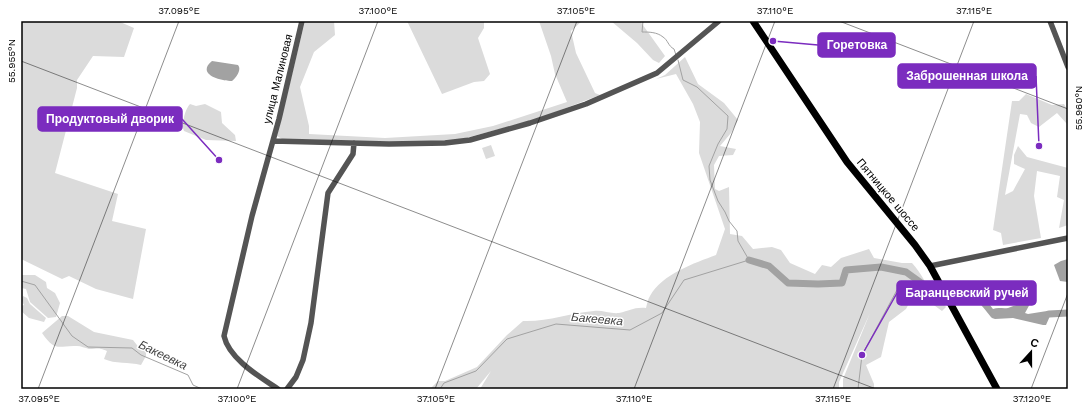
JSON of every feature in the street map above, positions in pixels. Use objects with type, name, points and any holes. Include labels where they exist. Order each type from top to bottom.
[{"type":"main road","name":"Пятницкое шоссе","points":[[753,21],[847,162],[915,245],[930,266],[997,389]]},
{"type":"street","name":"улица Малиновая","points":[[278,389],[239,358],[226,344],[224,336],[252,216],[273,141],[302,21]]},
{"type":"street","points":[[273,141],[411,144],[459,142],[530,123],[586,104],[657,73],[719,21]]},
{"type":"street","points":[[1050,21],[1068,67]]},
{"type":"street","points":[[287,389],[296,377],[303,360],[313,308],[328,193],[353,154],[354,143]]},
{"type":"street","points":[[930,266],[1068,238]]},
{"type":"shaded area","points":[[21,21],[118,21],[134,28],[124,57],[93,56],[77,80],[77,88],[55,173],[118,194],[112,221],[146,229],[133,299],[96,289],[69,276],[62,279],[21,259]]},
{"type":"shaded area","points":[[305,21],[334,21],[335,35],[314,52],[300,87],[309,126],[309,134],[385,138],[455,134],[493,126],[567,102],[555,74],[551,56],[539,21],[582,21],[571,31],[576,53],[595,93],[600,95],[537,119],[454,141],[399,142],[282,139],[277,136]]},
{"type":"shaded area","points":[[407,21],[484,21],[484,28],[478,38],[490,74],[484,81],[474,82],[442,94]]},
{"type":"shaded area","points":[[611,21],[640,21],[665,56],[659,63],[653,60],[637,43]]},
{"type":"shaded area","points":[[685,57],[698,84],[724,103],[738,120],[731,133],[720,146],[736,149],[733,155],[719,156],[714,165],[715,189],[719,191],[729,187],[730,234],[742,236],[753,249],[772,247],[781,250],[790,263],[815,274],[822,265],[831,267],[841,258],[869,249],[874,258],[902,263],[912,263],[934,296],[946,307],[942,311],[924,298],[912,298],[906,309],[889,322],[881,357],[866,365],[874,384],[874,389],[843,389],[843,379],[870,313],[839,382],[839,389],[480,389],[491,371],[476,389],[430,389],[438,381],[445,381],[477,367],[507,335],[523,321],[550,319],[594,311],[619,313],[646,308],[650,296],[662,281],[680,270],[716,255],[725,229],[699,153],[700,122],[693,104],[676,74],[656,79],[665,75]]},
{"type":"shaded area","points":[[212,61],[238,65],[238,74],[232,81],[222,80],[212,76],[207,70]]},
{"type":"shaded area","points":[[1026,94],[1052,105],[1064,104],[1068,111],[1068,123],[1067,124],[1057,113],[1039,127],[1031,123],[1027,115],[1020,114],[1005,195],[1013,191],[1025,169],[1014,164],[1014,155],[1018,146],[1027,157],[1068,168],[1068,225],[1059,228],[1064,200],[1057,197],[1060,176],[1037,171],[1034,196],[1041,238],[1003,245],[1001,233],[993,230],[1012,101],[1019,101]]},
{"type":"shaded area","points":[[190,104],[196,106],[205,104],[221,112],[222,123],[235,135],[236,141],[206,140],[184,131],[184,117]]},
{"type":"shaded area","points":[[491,145],[495,156],[486,159],[482,148]]},
{"type":"shaded area","points":[[1068,259],[1068,282],[1060,281],[1054,265]]},
{"type":"shaded area","points":[[21,275],[35,275],[46,282],[47,288],[55,293],[60,303],[56,317],[48,318],[30,302],[26,289],[21,288]]},
{"type":"shaded area","points":[[959,283],[968,284],[972,289],[982,295],[993,309],[1008,308],[1029,300],[1031,302],[1025,313],[1028,314],[1047,311],[1058,314],[1050,316],[1046,325],[1013,318],[995,319],[992,318],[974,296],[966,289],[962,287],[954,291],[953,290],[954,285]]},
{"type":"shaded area","points":[[23,296],[27,298],[30,304],[46,318],[44,322],[29,318],[21,311],[21,306],[24,305],[21,299]]},
{"type":"shaded area","points":[[62,316],[68,316],[94,332],[133,340],[140,349],[146,350],[146,356],[141,365],[113,362],[104,359],[107,351],[98,348],[89,349],[78,346],[54,346],[42,333]]},
{"type":"waterway","points":[[643,21],[642,32],[661,35],[674,49],[676,55]]},
{"type":"waterway","name":"Бакеевка","points":[[440,389],[444,383],[476,371],[507,339],[556,324],[630,330],[662,313],[684,280],[749,260],[738,241],[737,231],[729,221],[718,201],[710,180],[709,166],[718,144],[727,129],[728,116],[697,87],[683,80],[678,60]]},
{"type":"waterway","points":[[749,260],[769,266],[788,283],[842,283],[846,270],[881,267],[906,272],[938,295]]},
{"type":"waterway","name":"Бакеевка","points":[[21,281],[35,285],[72,336],[88,347],[132,348],[141,355],[188,375],[193,385],[202,389]]},
{"type":"waterway","points":[[858,389],[862,355],[897,290],[908,288],[919,281]]},
{"type":"waterway","points":[[1049,314],[1068,313]]},
{"type":"place","name":"Горетовка","points":[[773,41]]},
{"type":"place","name":"Заброшенная школа","points":[[1039,146]]},
{"type":"place","name":"Продуктовый дворик","points":[[219,160]]},
{"type":"place","name":"Баранцевский ручей","points":[[862,355]]}]
